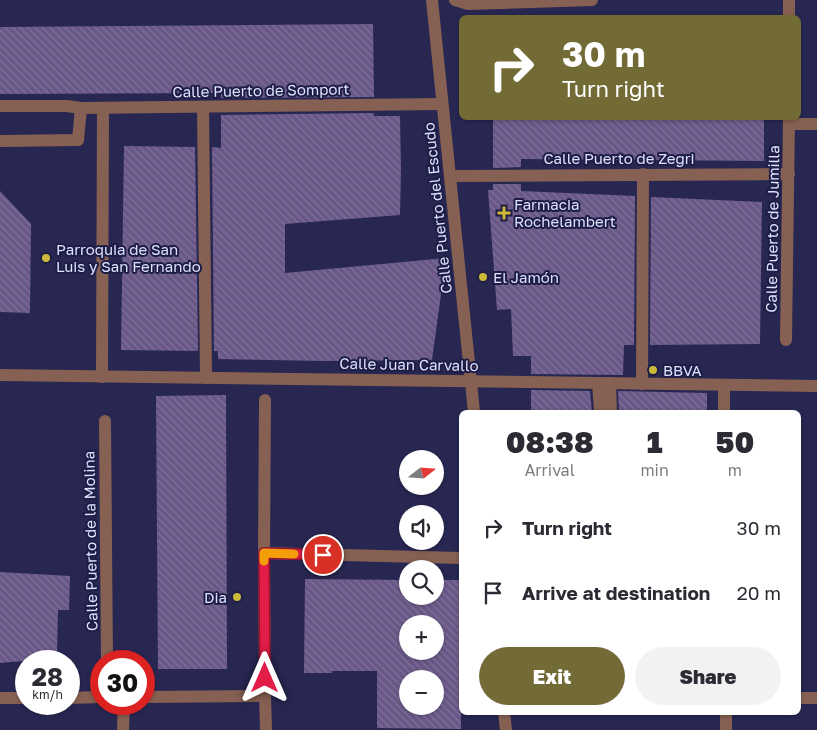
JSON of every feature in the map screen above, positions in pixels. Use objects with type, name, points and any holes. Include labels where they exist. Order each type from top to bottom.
[{"type":"street","name":"Calle Puerto del Escudo","points":[[432,0],[474,410]]},
{"type":"street","points":[[455,0],[468,4],[592,0]]},
{"type":"street","points":[[789,0],[789,15]]},
{"type":"street","name":"Calle Puerto de Somport","points":[[0,106],[104,108],[442,104]]},
{"type":"street","points":[[203,107],[206,378]]},
{"type":"street","points":[[0,141],[78,140],[81,108]]},
{"type":"street","points":[[102,377],[104,108]]},
{"type":"street","points":[[789,121],[817,124]]},
{"type":"street","name":"Calle Puerto de Jumilla","points":[[786,340],[789,121]]},
{"type":"street","points":[[642,384],[643,174]]},
{"type":"street","name":"Calle Puerto de Zegri","points":[[450,176],[789,174]]},
{"type":"street","name":"Calle Juan Carvallo","points":[[0,375],[817,386]]},
{"type":"street","points":[[600,410],[604,383]]},
{"type":"street","points":[[604,383],[611,410]]},
{"type":"street","points":[[724,385],[724,410]]},
{"type":"street","points":[[265,400],[266,730]]},
{"type":"street","name":"Calle Puerto de la Molina","points":[[105,421],[107,650]]},
{"type":"street","points":[[264,553],[459,558]]},
{"type":"street","points":[[155,697],[265,696]]},
{"type":"street","points":[[0,698],[15,698]]},
{"type":"street","points":[[801,698],[817,698]]},
{"type":"street","points":[[123,730],[124,715]]},
{"type":"street","points":[[504,715],[506,730]]},
{"type":"street","points":[[726,715],[726,730]]},
{"type":"building","points":[[373,24],[374,97],[221,98],[221,93],[0,94],[0,27]]},
{"type":"building","points":[[374,113],[374,116],[400,116],[400,215],[285,224],[285,273],[446,258],[432,360],[218,359],[218,351],[214,351],[212,147],[221,148],[221,115]]},
{"type":"building","points":[[493,120],[764,120],[764,161],[521,159],[521,167],[493,168]]},
{"type":"building","points":[[124,146],[195,147],[198,351],[121,350]]},
{"type":"building","points":[[493,184],[521,184],[521,191],[635,196],[634,345],[624,345],[623,375],[531,374],[531,356],[513,356],[511,309],[497,310],[488,190],[493,190]]},
{"type":"building","points":[[0,191],[31,224],[30,313],[0,312]]},
{"type":"building","points":[[651,197],[762,202],[760,344],[650,345]]},
{"type":"building","points":[[531,390],[590,391],[592,410],[531,410]]},
{"type":"building","points":[[618,391],[707,393],[707,410],[619,410]]},
{"type":"building","points":[[226,395],[227,669],[158,669],[156,396]]},
{"type":"building","points":[[0,572],[70,576],[69,610],[58,610],[57,650],[15,650],[15,662],[0,663]]},
{"type":"building","points":[[305,579],[399,580],[399,605],[444,605],[444,580],[459,580],[459,715],[461,715],[461,729],[377,728],[377,671],[332,671],[332,673],[304,673]]},
{"type":"slow traffic","points":[[264,561],[264,553],[294,554]]},
{"type":"place","name":"Farmacia Rochelambert","points":[[504,213]]},
{"type":"place","name":"Parroquia de San Luis y San Fernando","points":[[46,258]]},
{"type":"place","name":"El Jamón","points":[[483,277]]},
{"type":"place","name":"BBVA","points":[[653,370]]},
{"type":"place","name":"Dia","points":[[237,597]]},
{"type":"route","points":[[265,678],[264,553],[323,555]]}]
